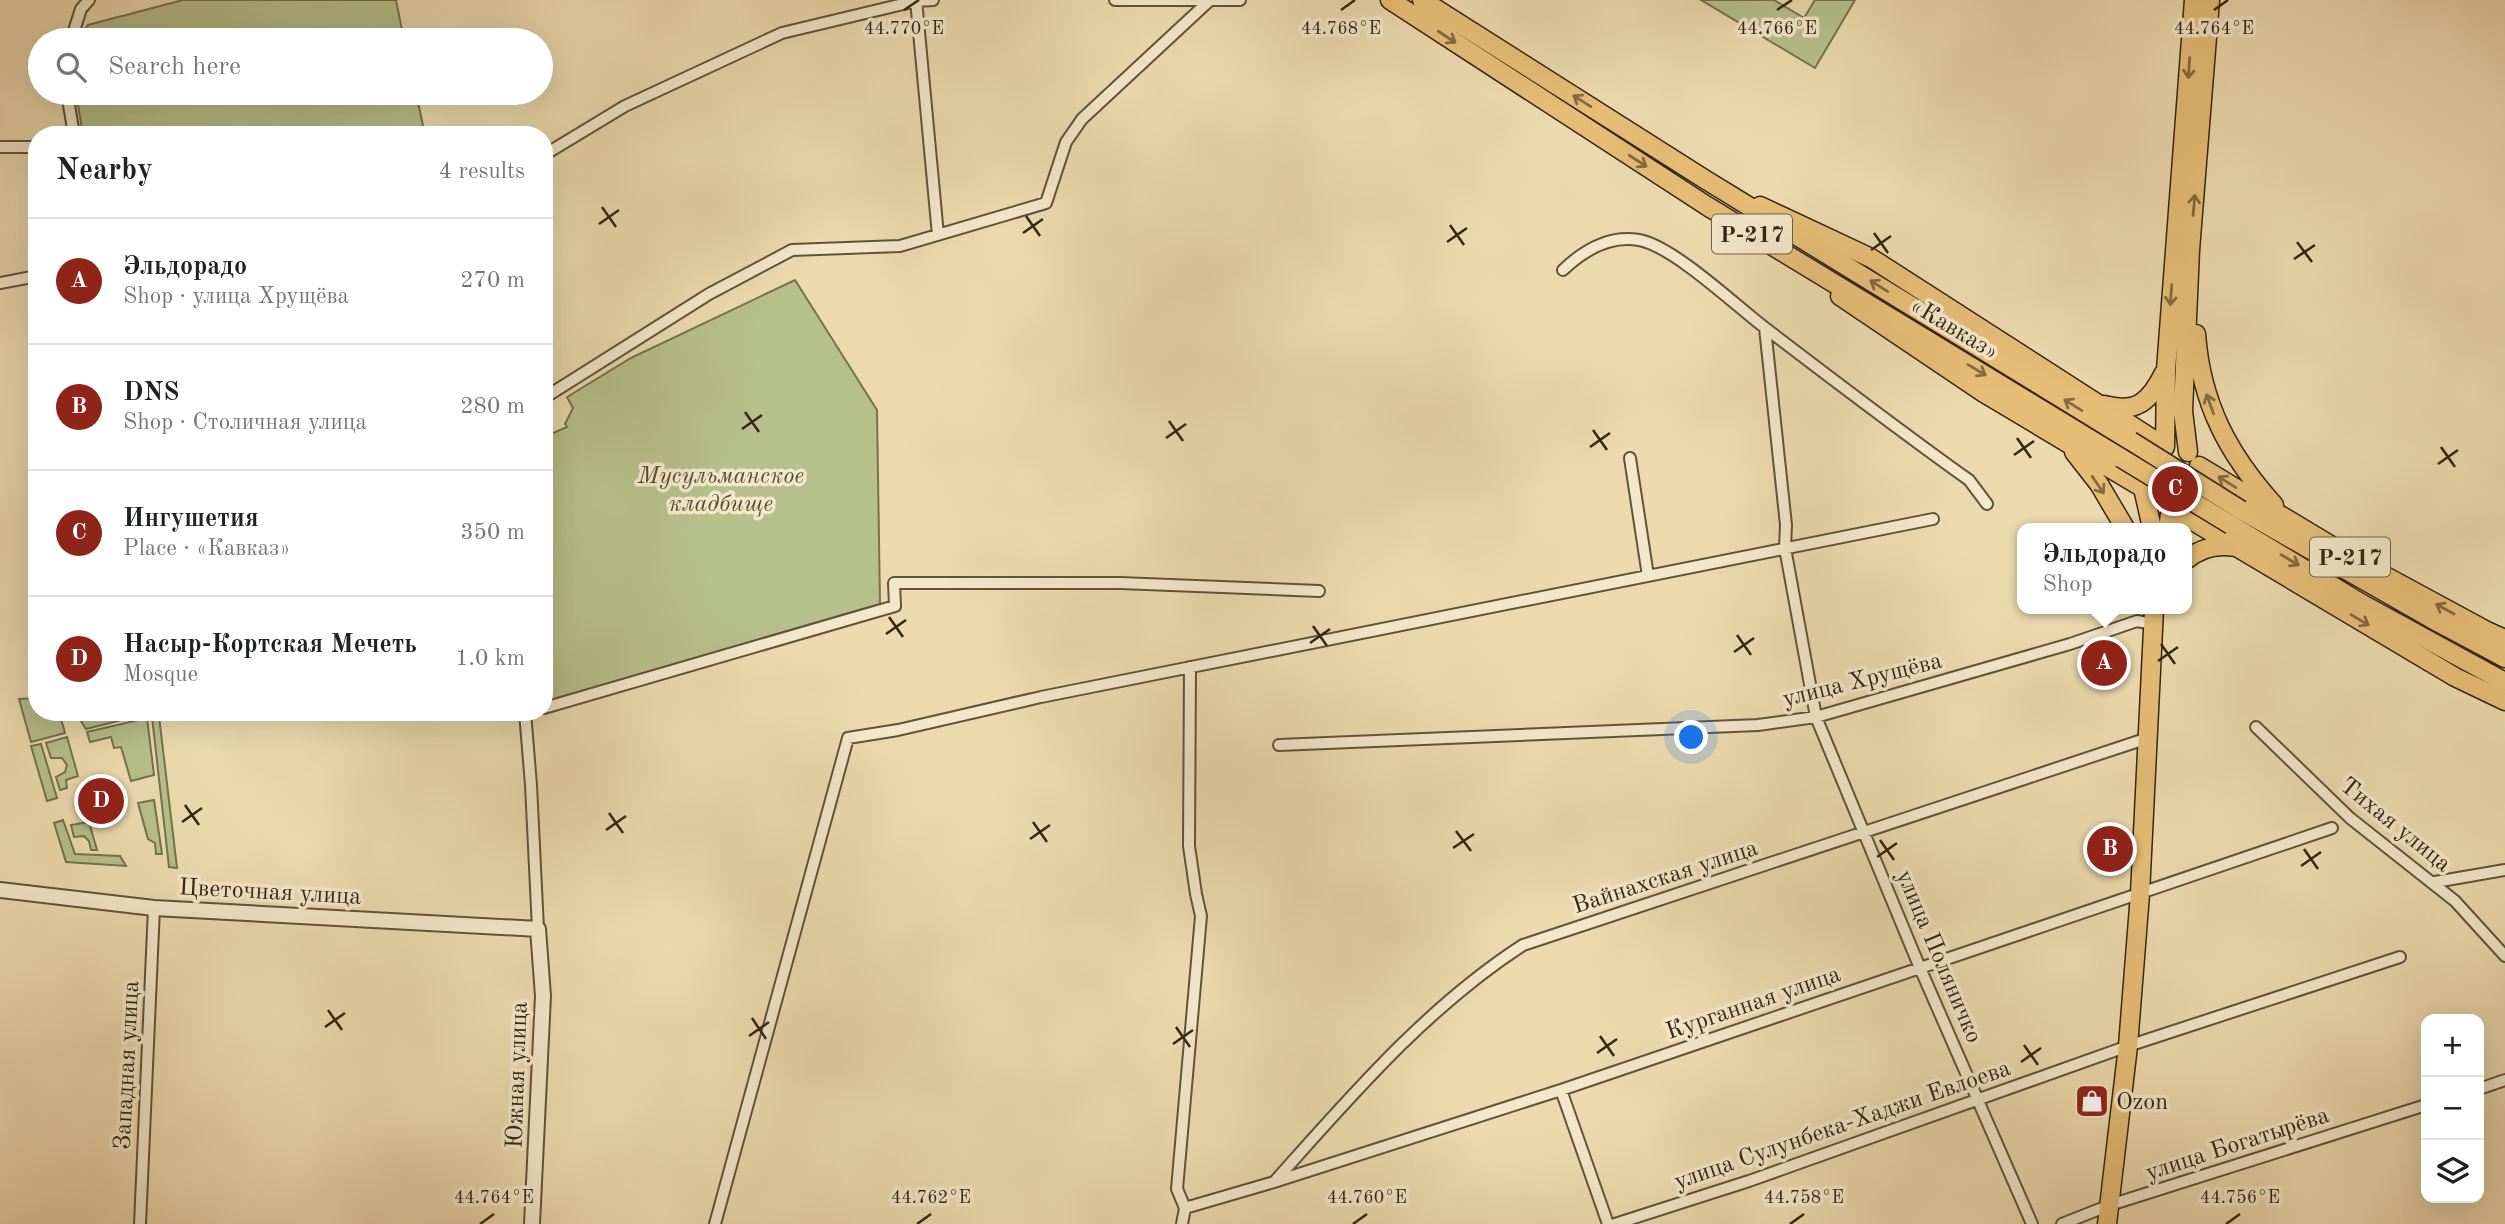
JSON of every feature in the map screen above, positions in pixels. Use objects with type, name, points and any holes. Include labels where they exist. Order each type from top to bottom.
[{"type":"main road","name":"«Кавказ»","points":[[1390,0],[1706,206],[2121,458],[2505,658]]},
{"type":"main road","name":"«Кавказ»","points":[[1422,0],[1706,180],[2131,441],[2236,518],[2364,605],[2505,682]]},
{"type":"main road","name":"Р-217","points":[[2165,447],[2166,370],[2194,0]]},
{"type":"main road","name":"Р-217","points":[[2210,0],[2190,250],[2183,411],[2194,459],[2288,520],[2505,640]]},
{"type":"main road","name":"Р-217","points":[[1706,180],[1871,258],[2165,447]]},
{"type":"main road","name":"Р-217","points":[[1706,206],[1984,393],[2143,488]]},
{"type":"main road","name":"Р-217","points":[[2190,250],[2198,355],[2207,396],[2222,434],[2244,469],[2288,520]]},
{"type":"main road","name":"Р-217","points":[[2098,404],[2120,409],[2135,407],[2156,389],[2166,370]]},
{"type":"main road","name":"Р-217","points":[[2068,443],[2099,484],[2122,523]]},
{"type":"main road","points":[[2143,488],[2154,502],[2171,508],[2188,503],[2196,495],[2202,478],[2194,459],[2177,447],[2165,447],[2150,455],[2143,465],[2141,477],[2143,488],[2151,523]]},
{"type":"main road","name":"Р-217","points":[[2171,508],[2455,677],[2505,701]]},
{"type":"main road","points":[[2169,523],[2171,508]]},
{"type":"main road","points":[[2192,557],[2209,548],[2224,545],[2238,547]]},
{"type":"main road","points":[[2107,1224],[2129,1046],[2140,894],[2154,614]]},
{"type":"street","points":[[75,28],[82,9],[89,0]]},
{"type":"street","points":[[553,150],[625,106],[782,33],[916,0],[933,0]]},
{"type":"street","points":[[916,0],[938,235]]},
{"type":"street","points":[[1115,0],[1240,0]]},
{"type":"street","points":[[553,392],[709,294],[792,250],[900,246],[1046,203],[1066,142],[1082,119],[1209,1]]},
{"type":"street","points":[[69,105],[72,126]]},
{"type":"street","points":[[0,147],[28,147]]},
{"type":"street","points":[[1563,270],[1579,255],[1606,242],[1638,240],[1664,249],[1969,480],[1987,504]]},
{"type":"street","points":[[0,283],[28,278]]},
{"type":"street","name":"улица Поляничко","points":[[1765,328],[1786,524],[1785,548],[1816,717],[1920,968],[2032,1224]]},
{"type":"street","points":[[1630,458],[1648,576]]},
{"type":"street","points":[[715,1224],[848,738],[1933,519]]},
{"type":"street","points":[[553,705],[895,606],[894,583],[1120,583],[1319,591]]},
{"type":"street","name":"улица Хрущёва","points":[[1279,745],[1758,725],[1816,717],[2070,644],[2150,614]]},
{"type":"street","points":[[1182,1224],[1185,1208],[1177,1189],[1201,916],[1189,846],[1190,667]]},
{"type":"street","points":[[527,721],[538,929]]},
{"type":"street","name":"Тихая улица","points":[[2256,727],[2350,818],[2435,882],[2505,956]]},
{"type":"street","name":"Вайнахская улица","points":[[1274,1182],[1372,1073],[1483,970],[1522,945],[2148,738]]},
{"type":"street","name":"Курганная улица","points":[[1185,1208],[1561,1090],[2332,828]]},
{"type":"street","points":[[2435,882],[2505,870]]},
{"type":"street","name":"Цветочная улица","points":[[0,890],[154,908],[538,929]]},
{"type":"street","name":"Западная улица","points":[[140,1224],[154,908]]},
{"type":"street","name":"Южная улица","points":[[532,1224],[543,996],[538,929]]},
{"type":"street","name":"улица Сулунбека-Хаджи Евлоева","points":[[1615,1224],[1762,1176],[2129,1046],[2400,957]]},
{"type":"street","points":[[2484,1087],[2505,1080]]},
{"type":"street","points":[[1561,1090],[1608,1224]]},
{"type":"street","name":"улица Богатырёва","points":[[2062,1224],[2110,1205],[2421,1107]]},
{"type":"green space","points":[[183,0],[396,0],[402,28],[86,28],[88,25]]},
{"type":"green space","points":[[1701,0],[1774,0],[1804,18],[1815,0],[1855,0],[1815,68]]},
{"type":"green space","points":[[78,105],[419,105],[423,126],[82,126]]},
{"type":"green space","name":"Мусульманское кладбище","points":[[795,280],[877,410],[880,604],[553,699],[553,433],[567,427],[565,424],[573,408],[567,397],[631,358]]},
{"type":"green space","points":[[28,698],[28,721],[62,721],[65,733],[31,742],[19,699]]},
{"type":"green space","points":[[81,721],[118,721],[86,729]]},
{"type":"green space","points":[[134,721],[147,721],[154,775],[131,781],[121,747],[114,748],[111,737],[90,742],[87,732]]},
{"type":"green space","points":[[152,721],[160,721],[177,868],[169,867]]},
{"type":"green space","points":[[67,737],[78,776],[66,780],[67,788],[60,790],[56,777],[65,772],[67,765],[62,758],[51,758],[46,743]]},
{"type":"green space","points":[[41,744],[57,798],[47,801],[31,746]]},
{"type":"green space","points":[[154,800],[162,854],[156,854],[155,843],[148,839],[138,803]]},
{"type":"green space","points":[[63,820],[75,854],[120,856],[126,866],[66,862],[54,823]]},
{"type":"green space","points":[[89,822],[97,850],[91,850],[89,841],[84,836],[74,837],[71,825]]},
{"type":"place","name":"Ингушетия","points":[[2175,489]]},
{"type":"place","name":"Эльдорадо","points":[[2104,663]]},
{"type":"place","name":"Насыр-Кортская Мечеть","points":[[101,801]]},
{"type":"place","name":"DNS","points":[[2110,849]]},
{"type":"place","name":"Ozon","points":[[2092,1101]]}]
